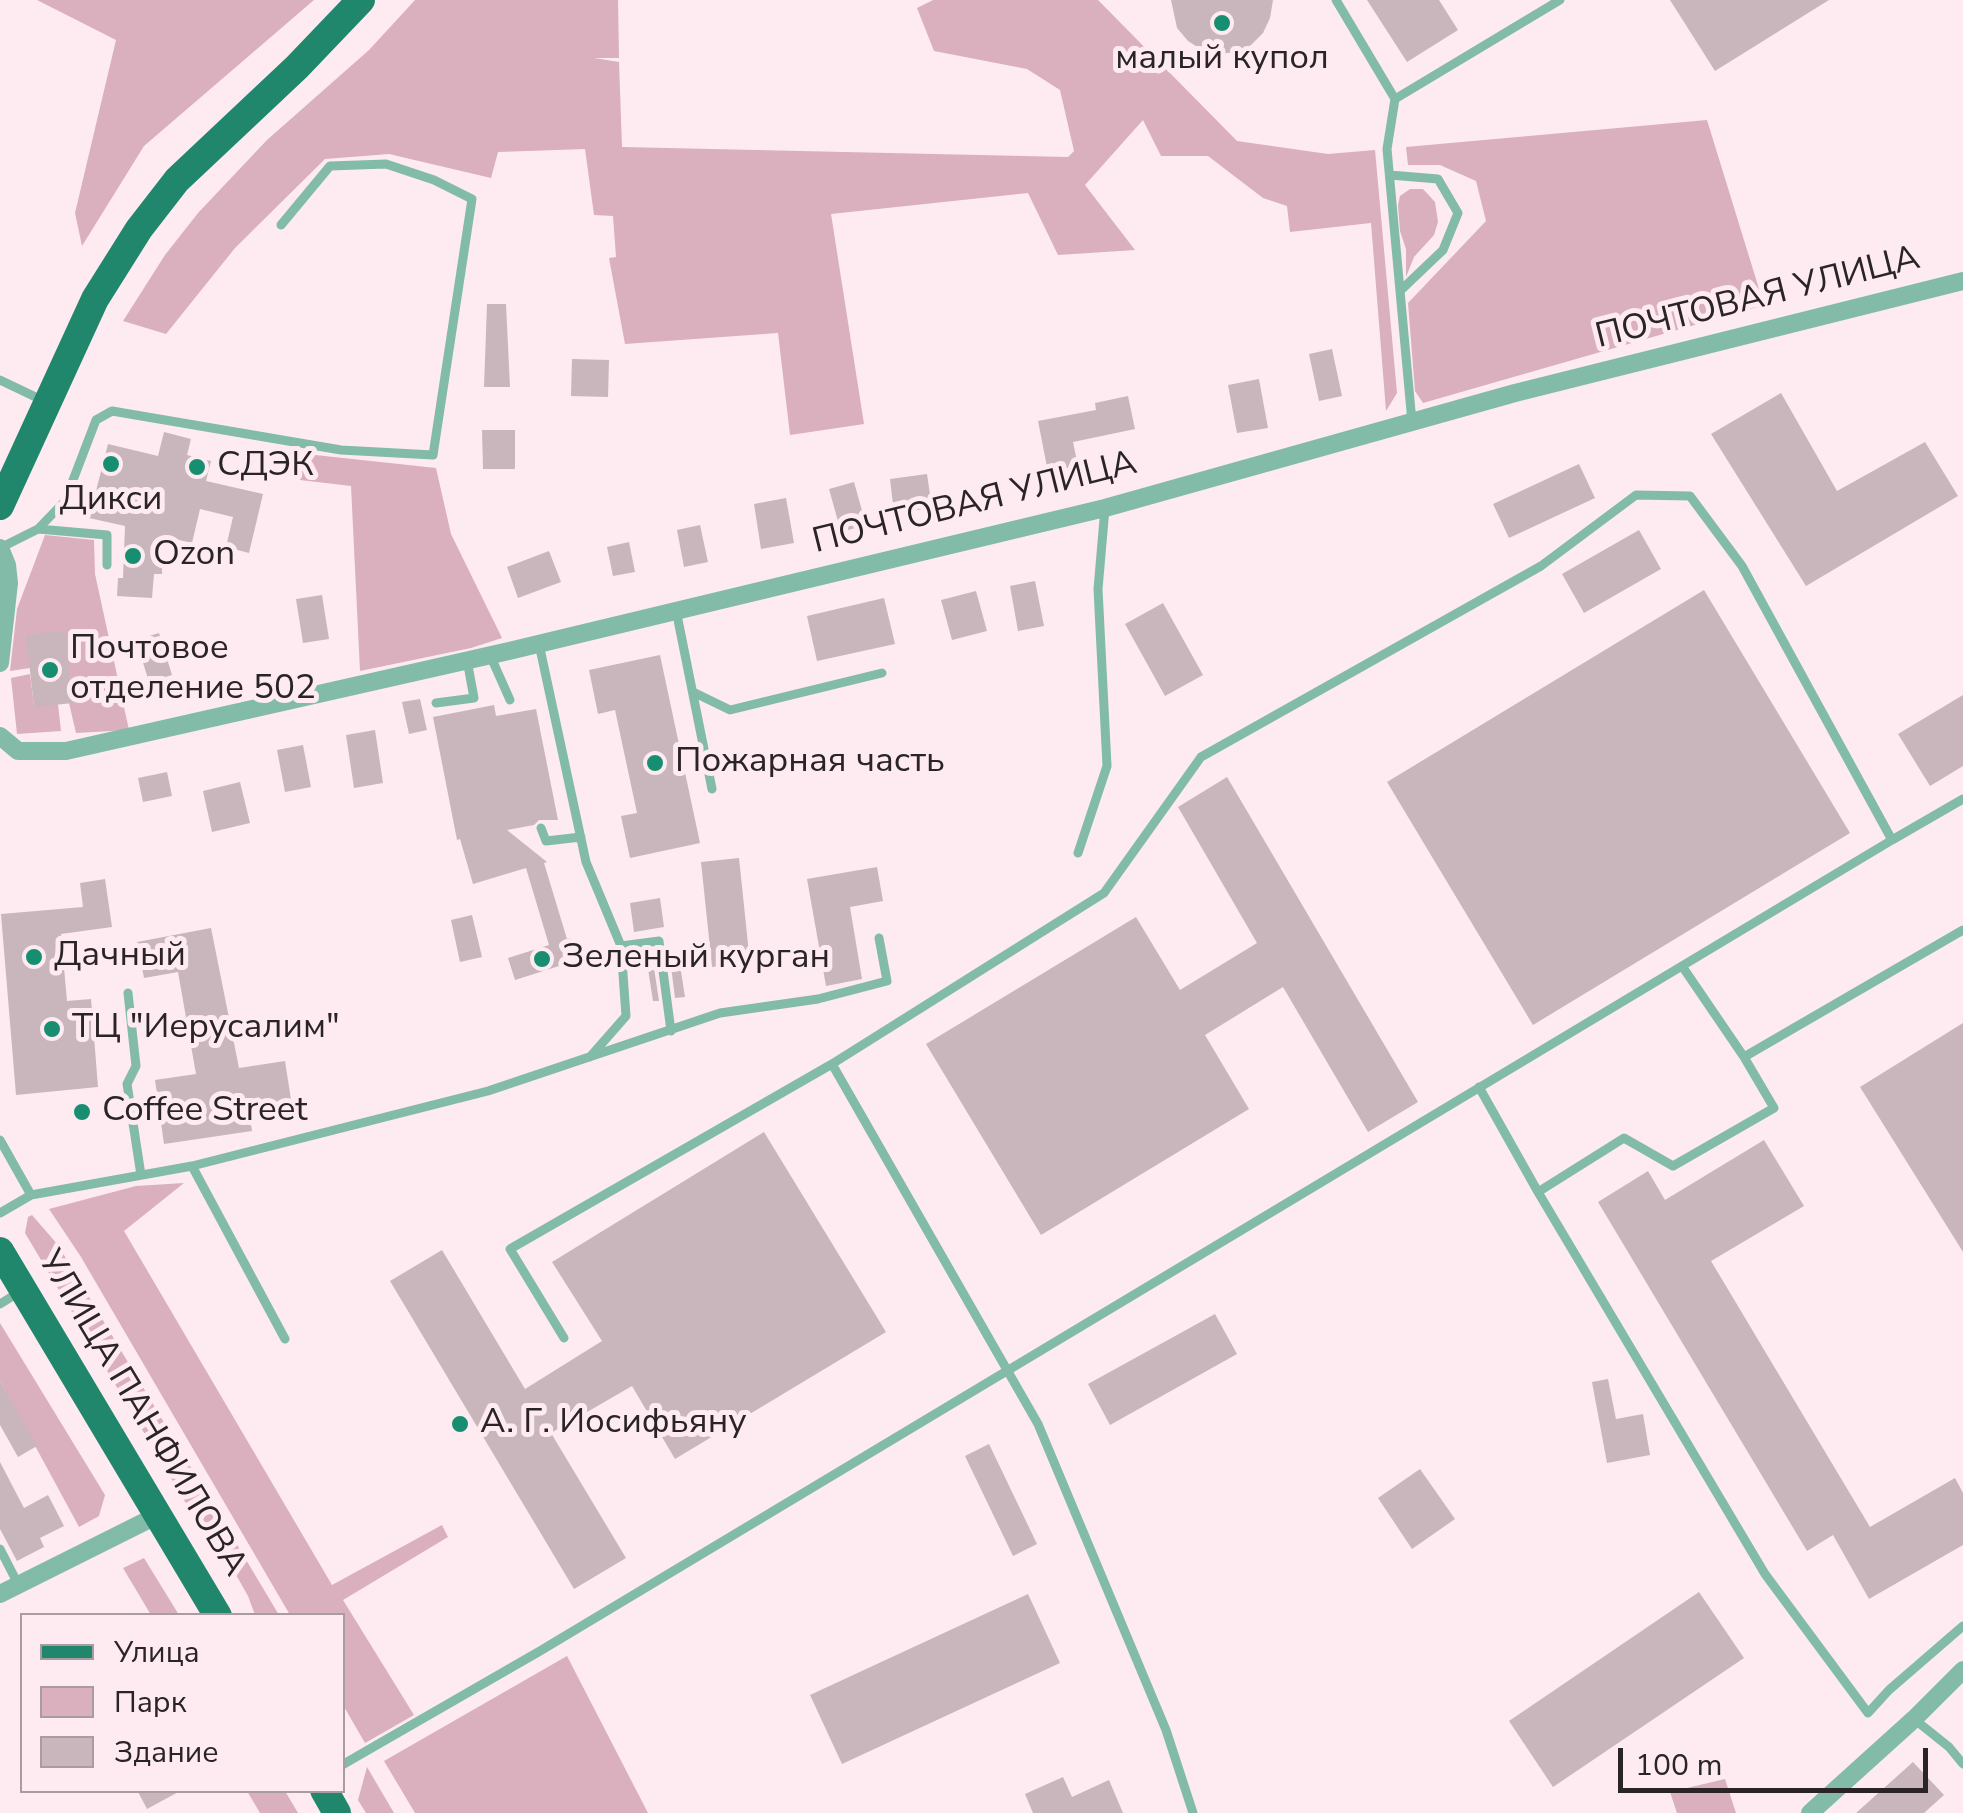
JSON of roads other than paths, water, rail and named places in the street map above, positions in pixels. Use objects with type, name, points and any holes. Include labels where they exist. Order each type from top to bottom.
[{"type":"main road","points":[[0,506],[95,299],[139,229],[178,180],[361,0]]},
{"type":"main road","name":"УЛИЦА ПАНФИЛОВА","points":[[0,1250],[12,1297],[158,1515],[216,1613]]},
{"type":"street","name":"ПОЧТОВАЯ УЛИЦА","points":[[0,736],[18,751],[66,750],[538,644],[1106,508],[1412,422],[1963,280]]},
{"type":"street","points":[[0,548],[8,564],[9,583],[0,663]]},
{"type":"street","points":[[0,1594],[158,1515]]},
{"type":"street","points":[[1810,1813],[1914,1720],[1963,1670]]},
{"type":"lane","points":[[1336,0],[1395,99],[1388,149],[1412,422]]},
{"type":"lane","points":[[1395,99],[1560,0]]},
{"type":"lane","points":[[0,548],[38,530],[64,501],[96,420],[112,411],[341,450],[433,455],[472,199],[434,180],[386,164],[330,166],[281,225]]},
{"type":"lane","points":[[1390,174],[1438,179],[1458,213],[1443,250],[1400,291]]},
{"type":"lane","points":[[0,380],[47,402]]},
{"type":"lane","points":[[564,1338],[510,1249],[832,1064],[1104,893],[1201,757],[1541,566],[1636,495],[1690,496],[1742,566],[1892,840]]},
{"type":"lane","points":[[1078,853],[1107,766],[1098,589],[1106,508]]},
{"type":"lane","points":[[38,530],[108,535],[107,565]]},
{"type":"lane","points":[[676,610],[712,789]]},
{"type":"lane","points":[[538,644],[586,862],[621,946],[626,1016],[588,1059]]},
{"type":"lane","points":[[490,655],[510,700]]},
{"type":"lane","points":[[436,703],[474,698],[467,660]]},
{"type":"lane","points":[[694,692],[730,710],[882,672]]},
{"type":"lane","points":[[345,1762],[540,1651],[1963,799]]},
{"type":"lane","points":[[541,828],[546,841],[581,837]]},
{"type":"lane","points":[[1744,1057],[1963,930]]},
{"type":"lane","points":[[0,1213],[31,1195],[192,1166],[488,1090],[720,1013],[818,999],[888,981],[880,938]]},
{"type":"lane","points":[[621,946],[658,941],[670,1032]]},
{"type":"lane","points":[[1538,1192],[1624,1138],[1673,1166],[1774,1108],[1682,966]]},
{"type":"lane","points":[[128,993],[136,1066],[127,1084],[141,1174]]},
{"type":"lane","points":[[832,1064],[1038,1424],[1166,1730],[1192,1813]]},
{"type":"lane","points":[[1480,1088],[1765,1574],[1868,1713],[1963,1626]]},
{"type":"lane","points":[[0,1140],[31,1195]]},
{"type":"lane","points":[[192,1166],[285,1339]]},
{"type":"lane","points":[[0,1549],[18,1584]]},
{"type":"lane","points":[[1914,1720],[1949,1746],[1963,1764]]},
{"type":"place","name":"малый купол","points":[[1222,23]]},
{"type":"place","name":"Дикси","points":[[111,464]]},
{"type":"place","name":"СДЭК","points":[[197,467]]},
{"type":"place","name":"Ozon","points":[[133,556]]},
{"type":"place","name":"Почтовое отделение 502","points":[[50,670]]},
{"type":"place","name":"Пожарная часть","points":[[655,763]]},
{"type":"place","name":"Дачный","points":[[34,957]]},
{"type":"place","name":"Зеленый курган","points":[[542,959]]},
{"type":"place","name":"ТЦ \"Иерусалим\"","points":[[52,1029]]},
{"type":"place","name":"Coffee Street","points":[[82,1112]]},
{"type":"place","name":"А. Г. Иосифьяну","points":[[460,1424]]}]
